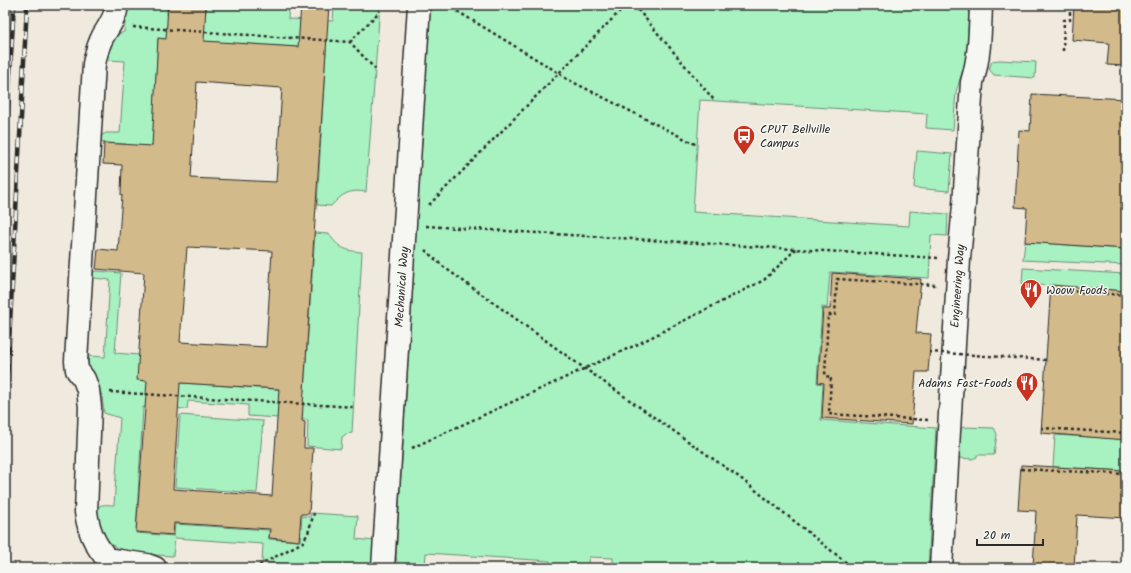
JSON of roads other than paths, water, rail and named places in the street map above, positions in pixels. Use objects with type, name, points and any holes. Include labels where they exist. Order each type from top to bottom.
[{"type":"lane","points":[[117,5],[115,17],[102,38],[96,52],[94,64],[76,361],[77,370],[84,379],[88,390],[90,407],[86,512],[87,525],[92,537],[111,563],[148,565],[155,568]]},
{"type":"lane","name":"Mechanical Way","points":[[383,568],[392,450],[419,5]]},
{"type":"lane","name":"Engineering Way","points":[[941,568],[949,530],[958,379],[959,259],[956,204],[960,142],[976,67],[979,46],[981,5]]},
{"type":"railway","points":[[5,155],[14,5]]},
{"type":"railway","points":[[5,417],[27,5]]},
{"type":"place","name":"CPUT Bellville Campus","points":[[744,156]]},
{"type":"place","name":"Woow Foods","points":[[1031,310]]},
{"type":"place","name":"Adams Fast-Foods","points":[[1027,402]]}]
